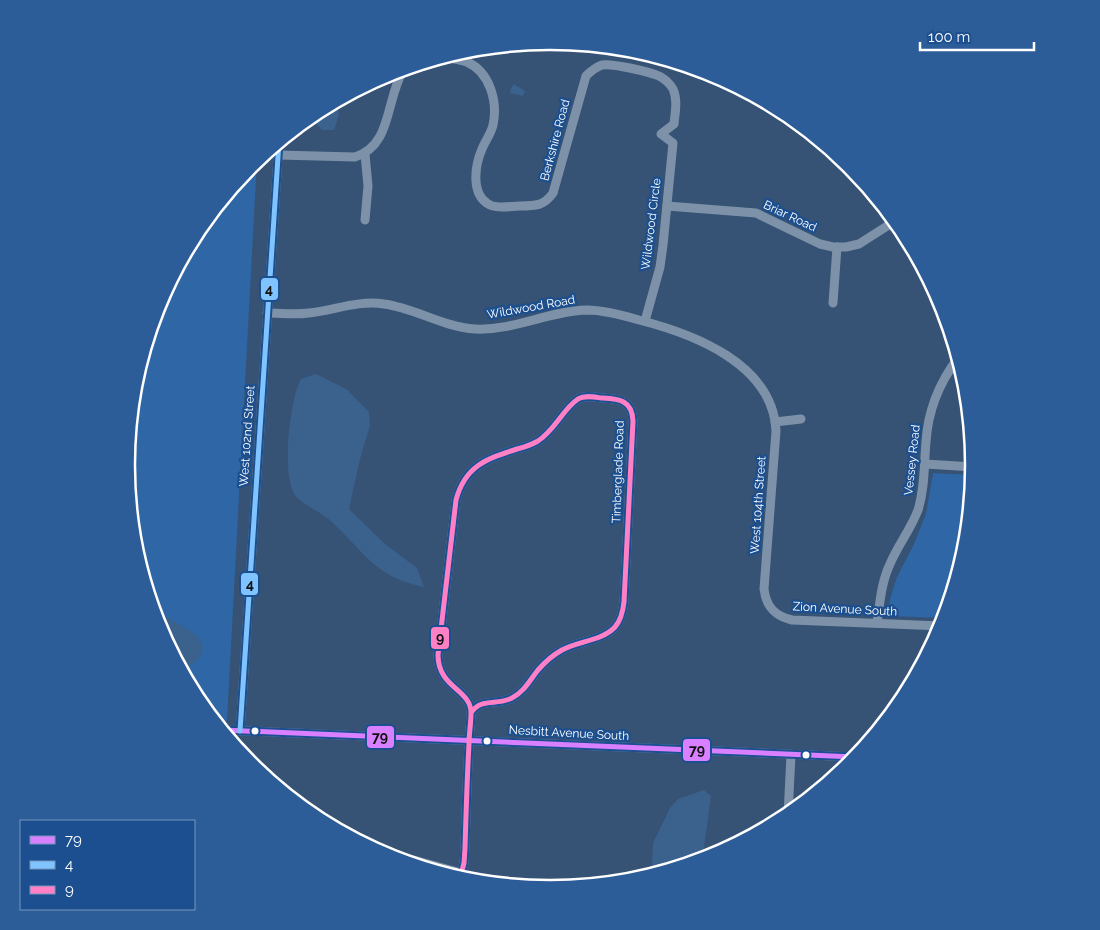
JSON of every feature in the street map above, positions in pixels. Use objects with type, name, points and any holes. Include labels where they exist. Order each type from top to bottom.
[{"type":"street","name":"Berkshire Road","points":[[460,60],[469,63],[479,70],[487,80],[492,91],[494,123],[482,149],[476,174],[479,195],[490,205],[537,206],[549,199],[556,187],[586,76],[600,66],[609,65],[653,74],[668,82],[676,98],[674,124],[661,134]]},
{"type":"street","points":[[278,155],[354,157],[365,154],[381,138],[399,79]]},
{"type":"street","name":"Wildwood Circle","points":[[645,321],[660,267],[673,143],[661,134]]},
{"type":"street","name":"West 102nd Street","points":[[240,731],[278,151]]},
{"type":"street","points":[[365,154],[368,186],[365,220]]},
{"type":"street","name":"Briar Road","points":[[667,206],[756,213],[820,244],[846,248],[871,238],[889,225]]},
{"type":"street","points":[[833,303],[837,247]]},
{"type":"street","name":"Wildwood Road","points":[[268,312],[309,313],[365,302],[402,307],[458,326],[475,329],[492,328],[552,314],[589,310],[607,312],[645,321],[680,332]]},
{"type":"street","name":"West 104th Street","points":[[680,332],[738,363],[752,375],[770,405],[775,422],[764,589]]},
{"type":"street","name":"Vessey Road","points":[[878,623],[880,597],[884,580],[918,509],[922,492],[928,423],[932,405],[953,365]]},
{"type":"street","name":"Timberglade Road","points":[[591,397],[618,399],[625,402],[632,414],[632,421],[624,611],[614,627],[607,633],[563,650],[550,659],[514,698],[504,701],[480,703],[471,713],[465,697],[446,680],[438,664],[456,500],[459,489],[470,471],[479,464],[530,446],[539,440],[548,433],[578,400],[591,397]]},
{"type":"street","points":[[775,422],[801,419]]},
{"type":"street","points":[[924,464],[965,466]]},
{"type":"street","name":"Zion Avenue South","points":[[764,589],[769,607],[775,614],[783,618],[932,626]]},
{"type":"street","points":[[461,870],[465,848],[471,713]]},
{"type":"street","name":"Nesbitt Avenue South","points":[[231,731],[469,737],[844,757]]},
{"type":"street","points":[[789,805],[791,755]]},
{"type":"shaded area","points":[[514,84],[525,91],[523,96],[510,93]]},
{"type":"shaded area","points":[[338,109],[339,115],[334,130],[322,130],[315,123]]},
{"type":"shaded area","points":[[256,173],[227,721],[221,718],[191,672],[178,649],[157,598],[143,546],[139,519],[135,465],[136,438],[143,384],[149,358],[157,332],[178,281],[205,234],[238,191]]},
{"type":"shaded area","points":[[316,374],[348,390],[369,412],[370,425],[349,509],[385,544],[417,568],[424,587],[407,583],[382,570],[363,554],[332,522],[302,502],[295,495],[288,472],[293,402],[301,379]]},
{"type":"shaded area","points":[[933,473],[965,475],[957,546],[951,572],[935,618],[888,616],[890,599],[897,577],[914,544],[926,514]]},
{"type":"shaded area","points":[[164,615],[198,636],[203,647],[199,659],[188,667]]},
{"type":"shaded area","points":[[704,790],[711,796],[704,850],[653,867],[653,843],[670,808],[678,799]]},
{"type":"transit line","name":"4","points":[[240,731],[278,151]]},
{"type":"transit line","name":"9","points":[[590,397],[623,402],[630,408],[633,421],[624,602],[619,621],[610,632],[568,647],[555,654],[541,667],[523,689],[512,698],[484,703],[475,708],[471,713],[470,705],[466,698],[443,675],[439,666],[438,655],[456,500],[460,488],[471,472],[486,461],[538,441],[578,399],[590,397]]},
{"type":"transit line","name":"9","points":[[462,870],[465,848],[471,713]]},
{"type":"transit line","name":"79","points":[[231,730],[844,757]]}]
